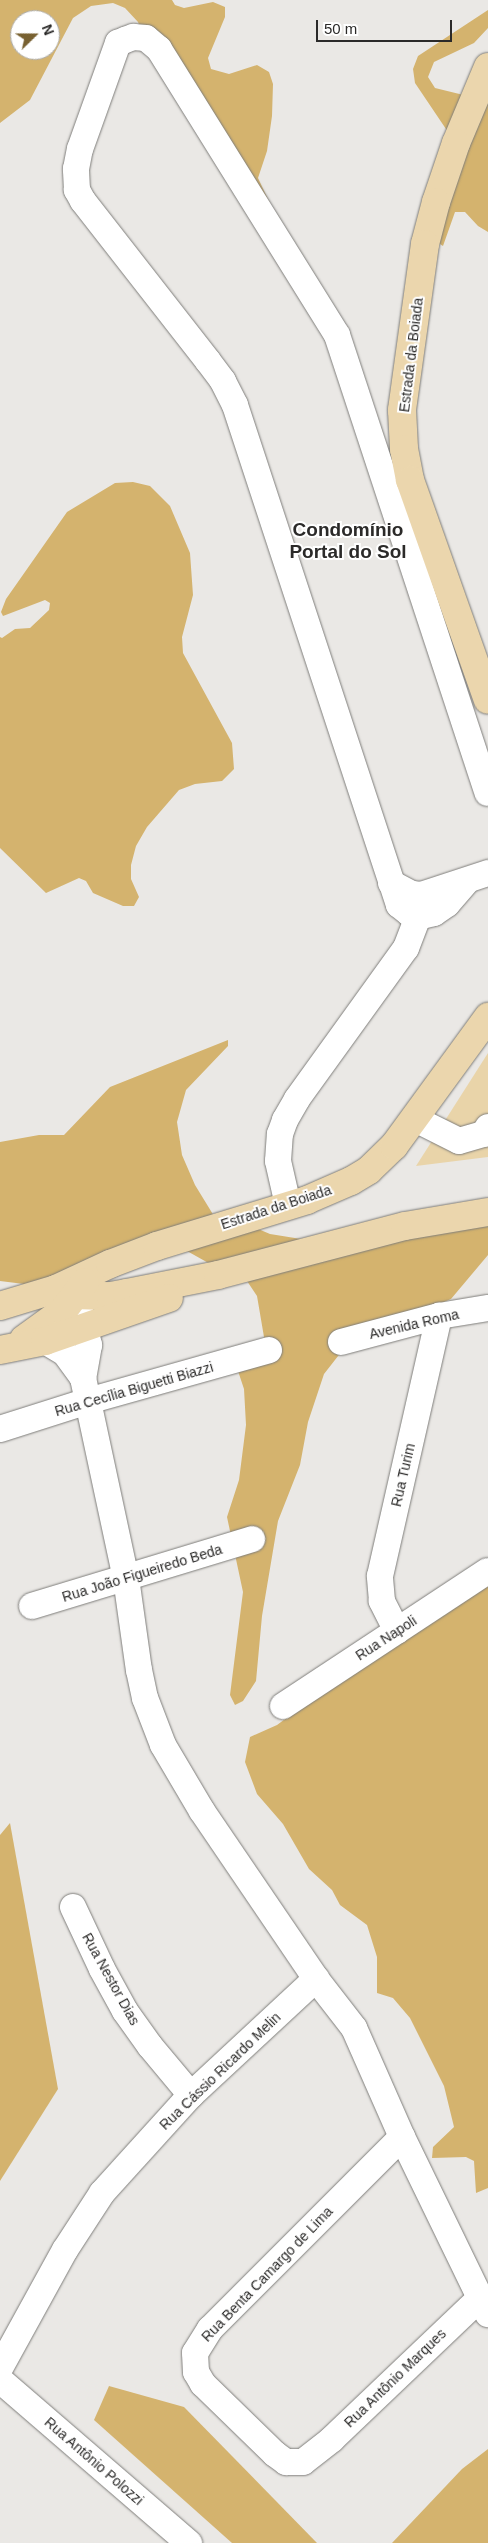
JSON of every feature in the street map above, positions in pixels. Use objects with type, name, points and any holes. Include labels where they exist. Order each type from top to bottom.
[{"type":"main road","name":"Estrada da Boiada","points":[[488,67],[456,144],[427,236],[402,410],[404,449],[410,480],[488,700]]},
{"type":"main road","name":"Estrada da Boiada","points":[[66,1292],[92,1272],[157,1246],[331,1191],[369,1170],[394,1146],[415,1119],[488,1017]]},
{"type":"main road","points":[[0,1306],[66,1292],[111,1296],[218,1275],[405,1226],[488,1212]]},
{"type":"main road","points":[[147,1289],[139,1276],[139,1266],[143,1259],[157,1246]]},
{"type":"main road","points":[[5,1349],[45,1341],[84,1329],[159,1302],[218,1275]]},
{"type":"main road","points":[[5,1349],[51,1321],[66,1292]]},
{"type":"street","points":[[478,877],[441,909],[418,917],[409,914],[399,905],[235,406],[223,382],[208,361],[83,201],[77,190],[76,169],[80,149],[118,43],[133,37],[146,38],[159,50],[337,335],[488,793]]},
{"type":"street","points":[[391,883],[412,894],[421,895],[478,877]]},
{"type":"street","points":[[297,1202],[280,1134],[297,1098],[406,948],[418,917]]},
{"type":"street","points":[[415,1119],[459,1141],[484,1134],[488,1128]]},
{"type":"street","points":[[66,1292],[90,1345],[86,1390],[126,1578],[145,1698],[163,1745],[202,1811],[316,1979],[346,2016],[361,2042],[402,2137],[484,2307]]},
{"type":"street","name":"Avenida Roma","points":[[341,1342],[438,1316],[488,1308]]},
{"type":"street","name":"Rua Turim","points":[[397,1631],[382,1601],[380,1576],[438,1316]]},
{"type":"street","points":[[45,1341],[65,1353],[86,1390]]},
{"type":"street","name":"Rua Cecília Biguetti Biazzi","points":[[0,1429],[86,1390],[270,1350]]},
{"type":"street","name":"Rua João Figueiredo Beda","points":[[32,1606],[252,1540]]},
{"type":"street","name":"Rua Napoli","points":[[283,1706],[488,1571]]},
{"type":"street","name":"Rua Nestor Dias","points":[[73,1907],[102,1969],[125,2011],[150,2046],[191,2095]]},
{"type":"street","name":"Rua Cássio Ricardo Melin","points":[[0,2368],[65,2250],[102,2193],[191,2095],[316,1979]]},
{"type":"street","name":"Rua Benta Camargo de Lima","points":[[311,2458],[295,2464],[286,2462],[275,2454],[203,2384],[196,2372],[195,2353],[210,2329],[402,2137]]},
{"type":"street","name":"Rua Antônio Marques","points":[[311,2458],[484,2307]]},
{"type":"street","name":"Rua Antônio Polozzi","points":[[0,2380],[189,2543]]},
{"type":"shaded area","points":[[0,0],[172,0],[175,5],[184,8],[213,2],[225,7],[225,17],[208,58],[211,69],[229,74],[257,65],[269,72],[273,84],[272,116],[267,151],[258,178],[283,231],[159,70],[138,22],[125,8],[113,3],[91,6],[73,18],[60,43],[60,10],[10,10],[10,60],[51,60],[30,100],[0,123]]},
{"type":"shaded area","points":[[488,10],[488,28],[474,43],[434,62],[428,77],[435,88],[488,101],[488,232],[478,226],[465,212],[455,212],[443,246],[437,242],[448,132],[415,83],[413,69],[418,56]]},
{"type":"shaded area","points":[[133,482],[150,486],[170,506],[190,553],[193,595],[182,637],[183,653],[232,743],[234,769],[222,781],[195,784],[179,790],[147,827],[136,846],[131,865],[131,879],[139,897],[134,906],[123,906],[93,893],[86,881],[79,878],[46,893],[0,848],[0,637],[2,638],[15,629],[30,628],[49,610],[50,603],[45,600],[3,616],[1,612],[6,599],[67,512],[115,483]]},
{"type":"shaded area","points":[[228,1040],[228,1046],[186,1090],[177,1122],[182,1155],[195,1185],[214,1216],[242,1222],[270,1234],[301,1239],[488,1225],[488,1255],[451,1299],[369,1333],[342,1351],[324,1374],[308,1422],[300,1465],[278,1521],[262,1616],[256,1681],[243,1701],[235,1705],[230,1695],[243,1592],[227,1517],[239,1480],[246,1425],[244,1389],[238,1371],[261,1351],[264,1337],[257,1296],[245,1278],[212,1265],[162,1237],[67,1274],[24,1284],[0,1281],[0,1142],[39,1135],[64,1135],[110,1087]]},
{"type":"shaded area","points":[[488,1053],[488,1157],[416,1166]]},
{"type":"shaded area","points":[[488,1584],[488,2188],[476,2193],[474,2161],[466,2157],[432,2158],[433,2147],[454,2127],[444,2086],[410,2018],[393,1998],[377,1993],[377,1957],[367,1925],[340,1905],[332,1890],[309,1869],[283,1824],[257,1794],[245,1762],[250,1737],[277,1725],[373,1654]]},
{"type":"shaded area","points":[[10,1823],[58,2089],[0,2181],[0,1835]]},
{"type":"shaded area","points":[[109,2386],[184,2407],[317,2543],[232,2543],[94,2420]]},
{"type":"shaded area","points":[[488,2449],[488,2543],[392,2543],[462,2469]]},
{"type":"district","name":"Condomínio Portal do Sol","points":[[348,541]]}]
